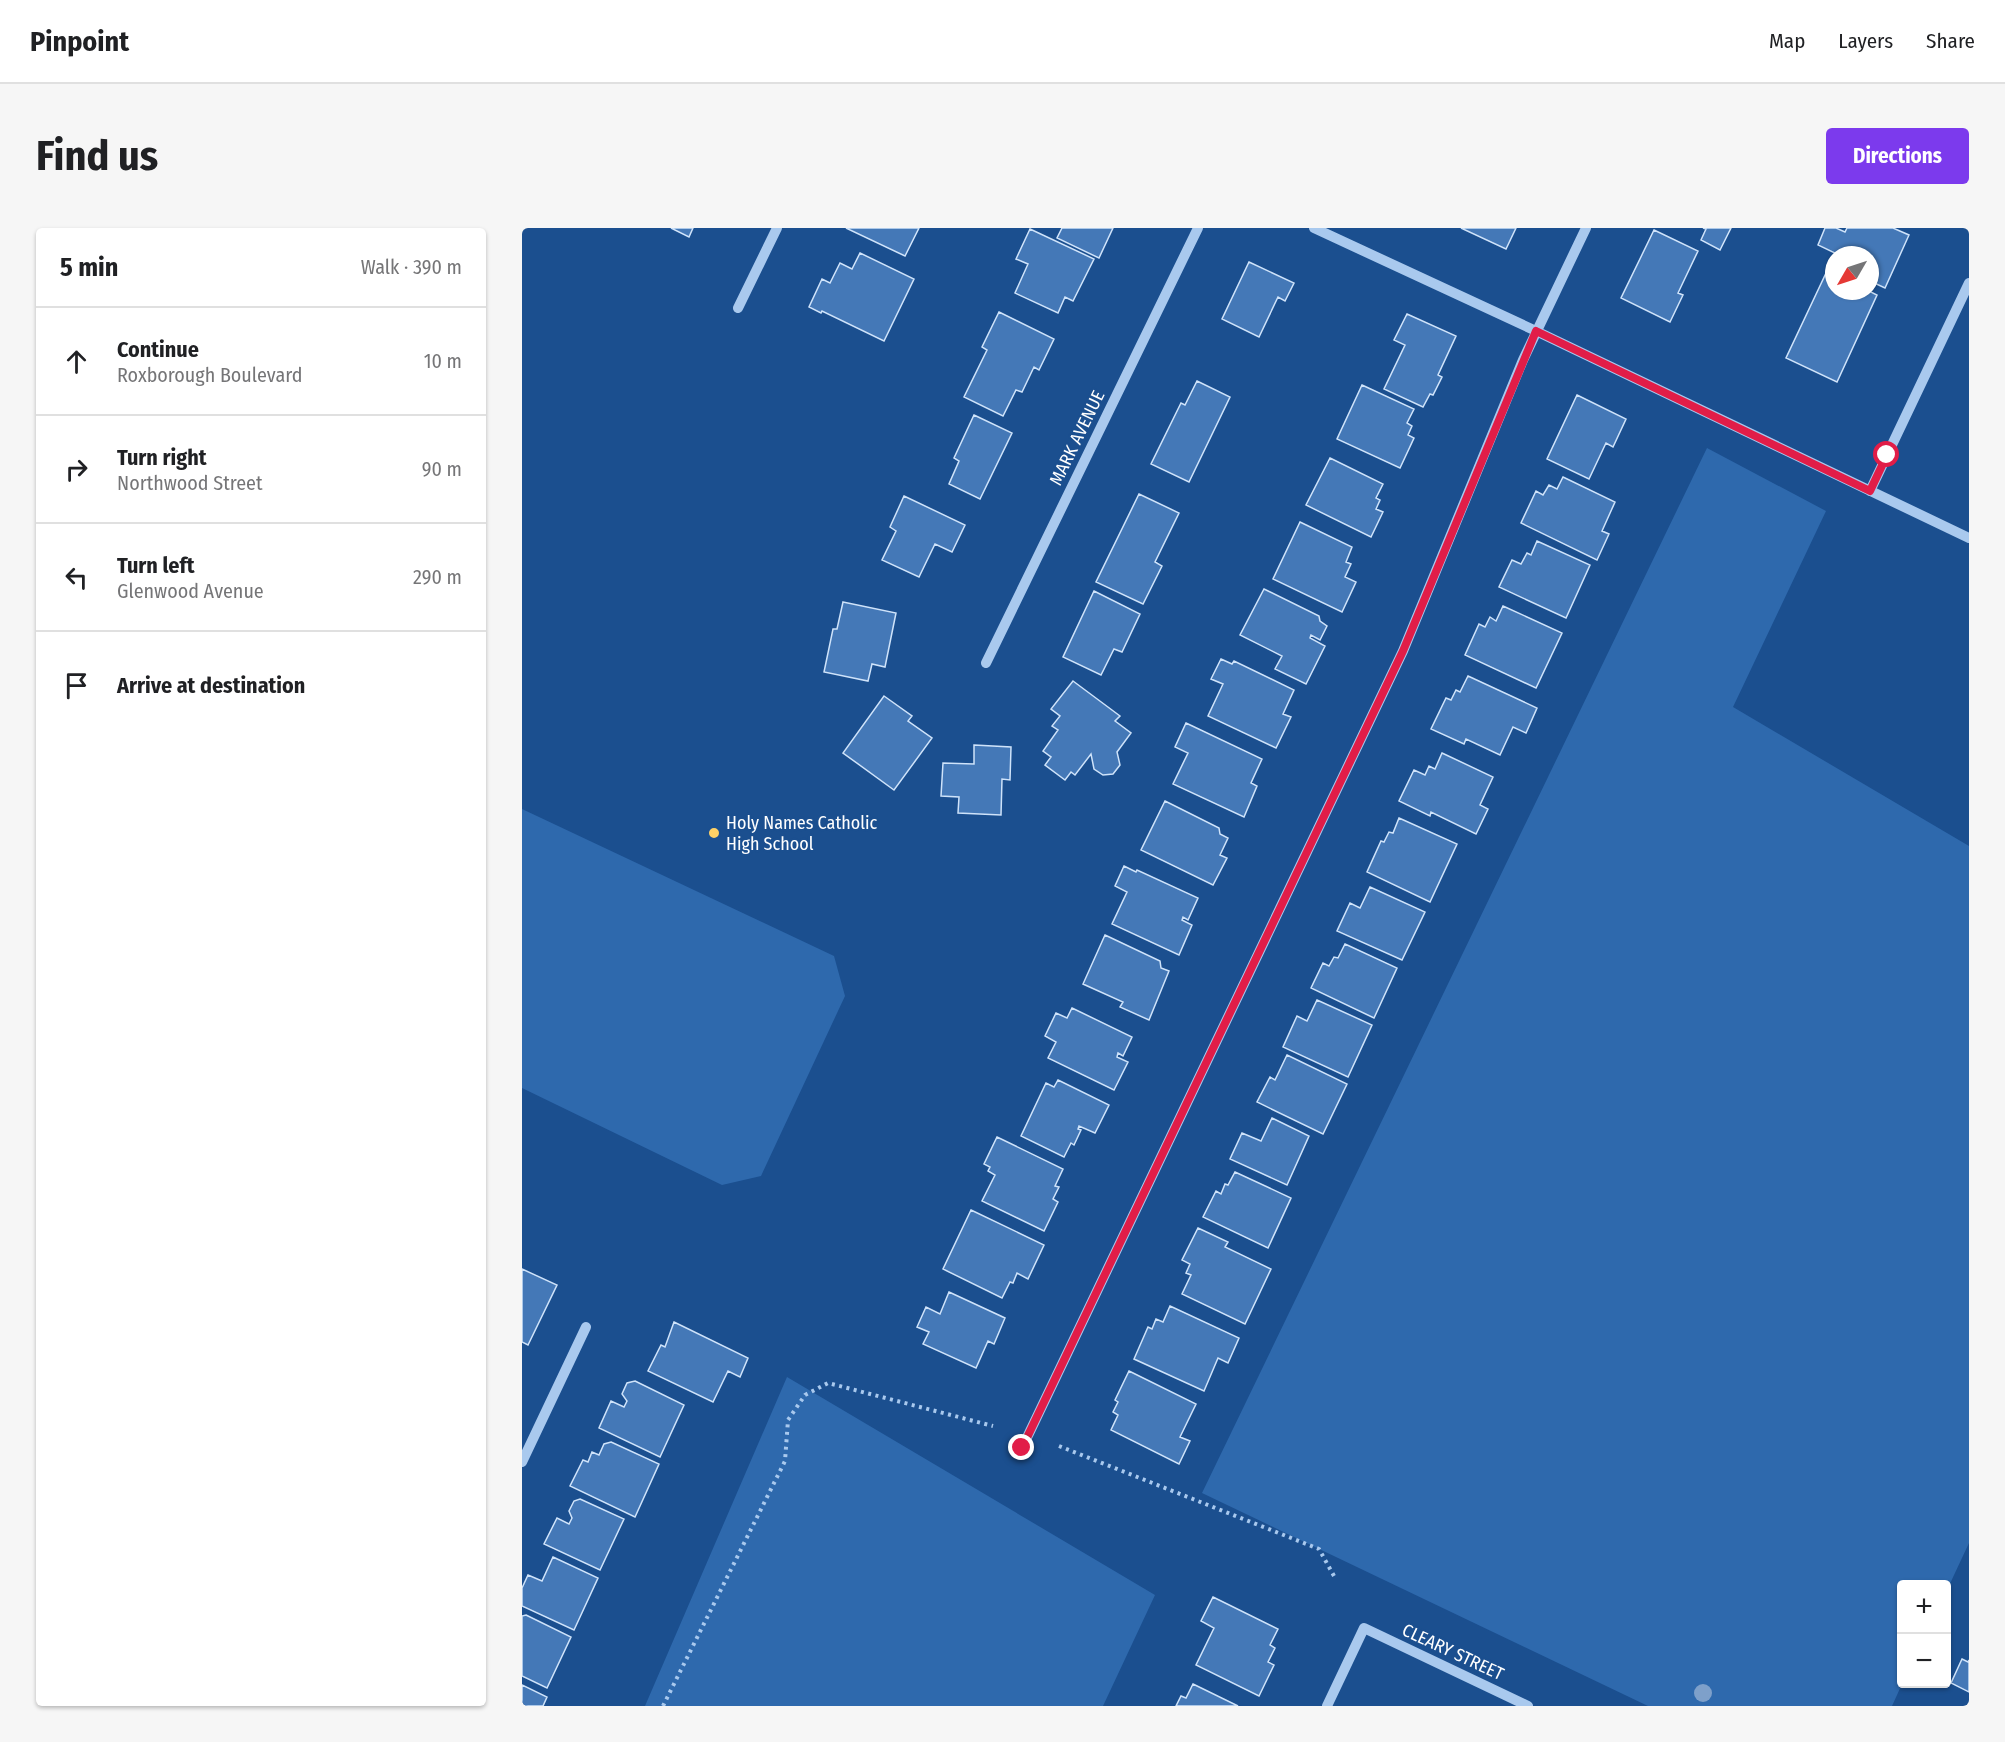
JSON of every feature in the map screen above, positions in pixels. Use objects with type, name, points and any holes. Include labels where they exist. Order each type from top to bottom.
[{"type":"street","points":[[738,308],[777,228]]},
{"type":"street","name":"MARK AVENUE","points":[[986,663],[1198,228]]},
{"type":"street","points":[[1314,228],[1536,331],[1969,538]]},
{"type":"street","points":[[1022,1448],[1403,651],[1536,331],[1586,228]]},
{"type":"street","points":[[1870,491],[1969,283]]},
{"type":"street","points":[[522,1462],[526,1445],[586,1327]]},
{"type":"street","name":"CLEARY STREET","points":[[1327,1706],[1364,1628],[1528,1706]]},
{"type":"path","points":[[663,1706],[785,1461],[788,1420],[805,1395],[828,1383],[993,1426]]},
{"type":"path","points":[[1059,1446],[1319,1549],[1334,1575]]},
{"type":"shaded area","points":[[1707,448],[1826,511],[1733,707],[1969,846],[1969,1543],[1951,1581],[1897,1580],[1897,1688],[1900,1688],[1892,1706],[1648,1706],[1202,1493]]},
{"type":"shaded area","points":[[522,809],[834,956],[845,996],[761,1176],[722,1185],[522,1088]]},
{"type":"shaded area","points":[[787,1377],[1155,1595],[1103,1706],[645,1706]]},
{"type":"building","points":[[671,228],[693,228],[689,237]]},
{"type":"building","points":[[846,228],[919,228],[905,256]]},
{"type":"building","points":[[1062,228],[1113,228],[1099,258],[1057,238]]},
{"type":"building","points":[[1461,228],[1516,228],[1506,249]]},
{"type":"building","points":[[1703,228],[1731,228],[1720,250],[1701,240],[1706,229]]},
{"type":"building","points":[[1825,228],[1836,228],[1845,232],[1847,228],[1893,228],[1909,235],[1885,288],[1879,285],[1879,246],[1825,246],[1825,248],[1818,245]]},
{"type":"building","points":[[1030,229],[1094,259],[1073,301],[1065,297],[1058,313],[1015,293],[1028,264],[1016,259]]},
{"type":"building","points":[[1654,230],[1698,251],[1678,293],[1683,295],[1670,322],[1621,298]]},
{"type":"building","points":[[860,253],[914,279],[884,341],[809,307],[822,279],[830,283],[840,263],[852,269]]},
{"type":"building","points":[[1249,262],[1294,283],[1285,301],[1278,297],[1259,337],[1222,319]]},
{"type":"building","points":[[1825,275],[1825,300],[1875,300],[1837,382],[1786,358]]},
{"type":"building","points":[[999,312],[1054,339],[1039,370],[1034,367],[1022,392],[1016,390],[1003,416],[964,397],[987,350],[982,347]]},
{"type":"building","points":[[1407,314],[1456,336],[1438,375],[1442,377],[1433,395],[1430,394],[1423,407],[1384,389],[1405,345],[1394,340]]},
{"type":"building","points":[[1197,381],[1230,397],[1189,482],[1151,464],[1181,403],[1185,405]]},
{"type":"building","points":[[1362,385],[1414,409],[1407,423],[1412,426],[1408,435],[1414,438],[1400,468],[1337,439]]},
{"type":"building","points":[[1577,395],[1626,419],[1613,447],[1606,443],[1589,479],[1547,459]]},
{"type":"building","points":[[974,415],[1012,433],[980,499],[949,484],[959,461],[954,458]]},
{"type":"building","points":[[1330,458],[1383,484],[1376,498],[1380,500],[1376,509],[1383,512],[1371,537],[1306,505]]},
{"type":"building","points":[[1563,477],[1615,502],[1602,531],[1609,534],[1597,560],[1521,523],[1536,491],[1543,495],[1549,485],[1557,489]]},
{"type":"building","points":[[1139,494],[1179,513],[1155,562],[1162,566],[1143,604],[1096,582]]},
{"type":"building","points":[[904,496],[965,525],[952,552],[935,544],[919,577],[882,560],[896,531],[890,527]]},
{"type":"building","points":[[1300,522],[1352,547],[1346,562],[1351,564],[1345,577],[1356,582],[1342,612],[1273,579]]},
{"type":"building","points":[[1537,541],[1590,565],[1566,618],[1499,587],[1512,560],[1521,564],[1527,553],[1531,555]]},
{"type":"building","points":[[1264,589],[1319,616],[1320,621],[1327,626],[1320,640],[1311,635],[1310,638],[1325,646],[1306,684],[1275,669],[1282,656],[1240,635]]},
{"type":"building","points":[[1094,591],[1140,614],[1122,652],[1114,649],[1101,675],[1063,657]]},
{"type":"building","points":[[843,602],[896,613],[885,667],[872,664],[868,681],[824,672],[833,629],[837,629]]},
{"type":"building","points":[[1503,606],[1562,633],[1536,688],[1465,655],[1479,624],[1485,627],[1490,617],[1496,621]]},
{"type":"building","points":[[1221,659],[1232,664],[1234,661],[1294,690],[1283,714],[1291,717],[1276,748],[1208,716],[1223,684],[1211,679]]},
{"type":"building","points":[[1468,676],[1537,708],[1526,733],[1513,727],[1500,755],[1466,739],[1464,744],[1431,729],[1446,698],[1451,700],[1456,690],[1460,692]]},
{"type":"building","points":[[1073,681],[1120,716],[1115,721],[1131,733],[1117,752],[1120,765],[1113,774],[1103,775],[1094,769],[1091,754],[1075,775],[1071,772],[1065,780],[1045,765],[1051,757],[1043,751],[1058,730],[1052,726],[1060,716],[1051,709]]},
{"type":"building","points":[[884,696],[912,716],[908,721],[932,738],[894,790],[843,753]]},
{"type":"building","points":[[1186,723],[1262,759],[1251,783],[1257,786],[1244,817],[1173,784],[1188,753],[1175,747]]},
{"type":"building","points":[[974,745],[1011,747],[1010,780],[1002,779],[1001,815],[958,813],[959,797],[941,796],[943,763],[974,764]]},
{"type":"building","points":[[1442,753],[1493,777],[1480,805],[1488,809],[1476,834],[1431,812],[1430,816],[1399,801],[1414,770],[1425,775],[1429,766],[1435,769]]},
{"type":"building","points":[[1165,801],[1219,828],[1220,834],[1228,838],[1220,855],[1227,858],[1213,885],[1141,850]]},
{"type":"building","points":[[1399,818],[1457,844],[1430,902],[1367,872],[1381,841],[1384,842],[1389,832],[1393,833]]},
{"type":"building","points":[[1124,866],[1198,898],[1188,920],[1183,917],[1182,920],[1192,925],[1179,955],[1112,924],[1127,892],[1115,886]]},
{"type":"building","points":[[1370,887],[1425,912],[1402,960],[1337,931],[1350,903],[1360,908]]},
{"type":"building","points":[[1105,935],[1160,961],[1161,968],[1169,971],[1149,1020],[1120,1007],[1123,1002],[1083,984]]},
{"type":"building","points":[[1345,944],[1397,968],[1374,1018],[1311,988],[1323,963],[1329,966],[1334,957],[1338,958]]},
{"type":"building","points":[[1317,1000],[1372,1025],[1348,1077],[1283,1047],[1297,1016],[1307,1021]]},
{"type":"building","points":[[1072,1008],[1132,1037],[1123,1056],[1118,1053],[1117,1057],[1128,1062],[1114,1090],[1048,1058],[1056,1042],[1045,1036],[1056,1013],[1067,1018]]},
{"type":"building","points":[[1287,1055],[1347,1084],[1323,1134],[1257,1102],[1270,1077],[1275,1080]]},
{"type":"building","points":[[1058,1080],[1109,1105],[1095,1133],[1079,1126],[1078,1129],[1081,1130],[1074,1145],[1071,1143],[1064,1157],[1021,1136],[1046,1083],[1054,1087]]},
{"type":"building","points":[[1272,1118],[1309,1136],[1287,1185],[1230,1159],[1242,1133],[1261,1141]]},
{"type":"building","points":[[997,1137],[1063,1169],[1055,1186],[1059,1187],[1053,1199],[1058,1202],[1044,1231],[982,1201],[995,1175],[988,1171],[990,1167],[984,1164]]},
{"type":"building","points":[[1235,1172],[1291,1198],[1268,1248],[1203,1217],[1216,1191],[1221,1194],[1225,1184],[1228,1185]]},
{"type":"building","points":[[971,1210],[1044,1245],[1028,1279],[1017,1273],[1002,1298],[943,1269]]},
{"type":"building","points":[[1198,1228],[1228,1242],[1225,1247],[1271,1269],[1245,1324],[1182,1294],[1191,1275],[1186,1273],[1190,1264],[1182,1260]]},
{"type":"building","points":[[522,1269],[557,1285],[528,1345],[522,1342]]},
{"type":"building","points":[[949,1292],[1005,1318],[994,1344],[988,1341],[976,1368],[923,1344],[929,1332],[917,1327],[926,1307],[940,1314]]},
{"type":"building","points":[[1170,1306],[1239,1338],[1228,1363],[1218,1358],[1204,1391],[1134,1359],[1148,1327],[1152,1329],[1156,1319],[1163,1322]]},
{"type":"building","points":[[674,1322],[748,1358],[740,1377],[728,1371],[713,1402],[648,1371],[661,1345],[665,1347]]},
{"type":"building","points":[[1129,1371],[1196,1404],[1180,1437],[1190,1441],[1179,1464],[1111,1430],[1118,1415],[1113,1412],[1118,1402],[1115,1400]]},
{"type":"building","points":[[635,1381],[684,1405],[660,1457],[599,1428],[611,1401],[624,1407],[627,1401],[622,1394],[627,1383]]},
{"type":"building","points":[[611,1442],[659,1464],[635,1517],[570,1486],[583,1460],[588,1462],[592,1452],[599,1455],[604,1444]]},
{"type":"building","points":[[580,1499],[624,1519],[600,1570],[544,1544],[557,1518],[569,1524],[572,1518],[569,1511],[574,1501]]},
{"type":"building","points":[[553,1557],[598,1578],[574,1630],[522,1606],[522,1588],[528,1575],[542,1581]]},
{"type":"building","points":[[1213,1597],[1278,1629],[1270,1645],[1275,1648],[1268,1662],[1274,1665],[1259,1696],[1196,1665],[1214,1628],[1201,1621]]},
{"type":"building","points":[[526,1615],[571,1637],[547,1688],[522,1676],[522,1616]]},
{"type":"building","points":[[1962,1659],[1968,1662],[1969,1660],[1969,1692],[1951,1683]]},
{"type":"building","points":[[1193,1684],[1238,1706],[1176,1706],[1181,1696],[1186,1698]]},
{"type":"building","points":[[522,1685],[547,1697],[543,1706],[522,1706]]},
{"type":"place","name":"Holy Names Catholic High School","points":[[714,833]]},
{"type":"route","points":[[1022,1448],[1403,651],[1536,331],[1870,491],[1887,455]]}]
